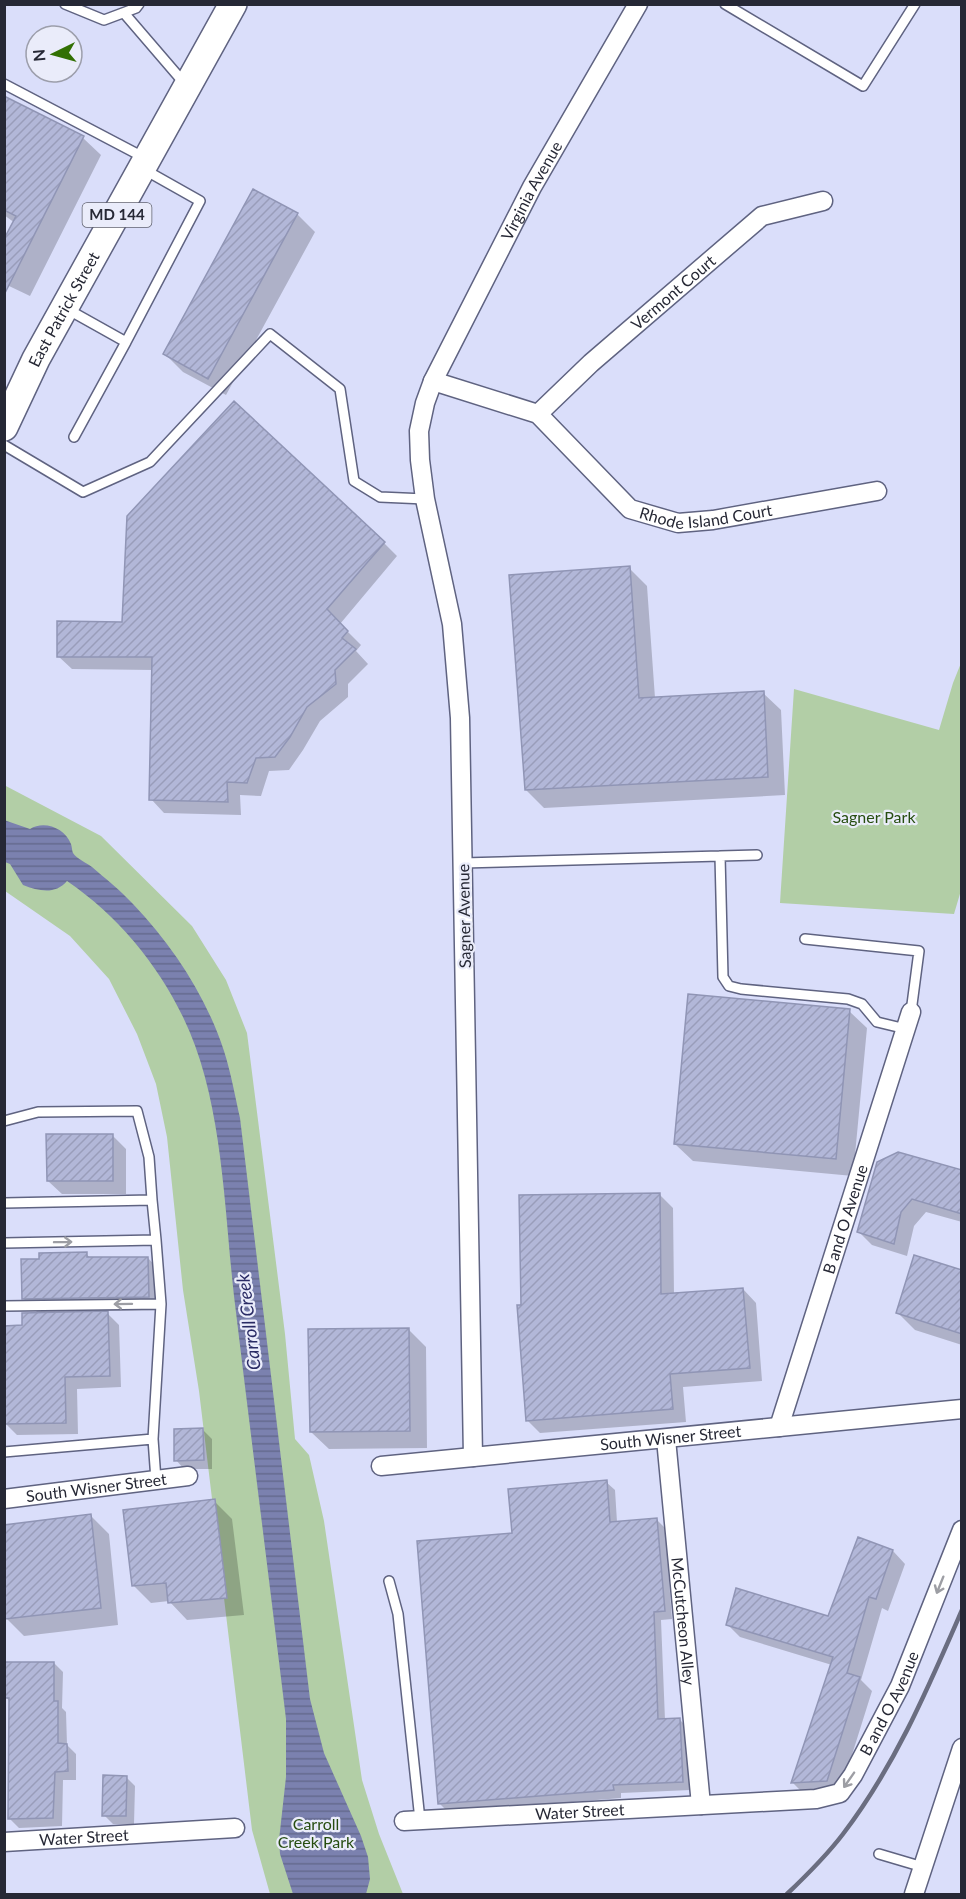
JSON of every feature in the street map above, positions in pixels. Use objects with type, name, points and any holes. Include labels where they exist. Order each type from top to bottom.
[{"type":"main road","name":"East Patrick Street","points":[[4,427],[36,359],[233,4]]},
{"type":"street","name":"Virginia Avenue","points":[[434,381],[532,187],[638,4]]},
{"type":"street","name":"Vermont Court","points":[[538,414],[591,363],[762,216],[824,201]]},
{"type":"street","name":"Rhode Island Court","points":[[434,381],[538,414],[630,509],[678,523],[713,520],[877,491]]},
{"type":"street","name":"Sagner Avenue","points":[[434,381],[425,404],[420,431],[420,460],[425,499],[450,612],[460,718],[473,1457]]},
{"type":"street","name":"B and O Avenue","points":[[778,1428],[908,1021]]},
{"type":"street","name":"South Wisner Street","points":[[381,1466],[962,1409]]},
{"type":"street","name":"McCutcheon Alley","points":[[666,1438],[701,1805]]},
{"type":"street","name":"South Wisner Street","points":[[4,1499],[188,1476]]},
{"type":"street","name":"B and O Avenue","points":[[756,1802],[816,1799],[840,1793],[853,1775],[900,1686],[962,1530]]},
{"type":"street","points":[[914,1894],[958,1771],[962,1748]]},
{"type":"street","name":"Water Street","points":[[412,1821],[756,1802]]},
{"type":"street","name":"Water Street","points":[[4,1842],[235,1828]]},
{"type":"lane","points":[[65,4],[104,20],[136,8],[139,4]]},
{"type":"lane","points":[[724,4],[863,86],[915,4]]},
{"type":"lane","points":[[124,13],[187,87]]},
{"type":"lane","points":[[4,84],[145,164],[200,201],[74,437]]},
{"type":"lane","points":[[65,308],[126,342]]},
{"type":"lane","points":[[4,445],[83,492],[150,462],[270,334],[340,389],[354,481],[380,497],[425,499]]},
{"type":"lane","points":[[463,863],[757,855]]},
{"type":"lane","points":[[720,856],[723,977],[729,986],[848,999],[862,1004],[877,1022],[908,1021],[919,951],[805,939]]},
{"type":"lane","points":[[4,1120],[38,1112],[137,1111],[149,1157],[161,1304],[153,1439],[156,1480]]},
{"type":"lane","points":[[4,1203],[152,1200]]},
{"type":"lane","points":[[4,1244],[156,1240]]},
{"type":"lane","points":[[4,1306],[161,1304]]},
{"type":"lane","points":[[4,1452],[153,1439]]},
{"type":"lane","points":[[389,1581],[398,1614],[412,1821]]},
{"type":"lane","points":[[879,1854],[923,1868]]},
{"type":"green space","name":"Sagner Park","points":[[961,663],[962,887],[954,914],[780,903],[794,689],[939,730]]},
{"type":"green space","name":"Carroll Creek Park","points":[[4,785],[101,836],[192,926],[226,980],[247,1033],[285,1334],[295,1439],[309,1455],[324,1521],[362,1780],[379,1834],[403,1894],[270,1894],[252,1830],[199,1391],[183,1290],[167,1137],[156,1084],[137,1034],[109,979],[70,936],[5,891]]},
{"type":"water","name":"Carroll Creek","points":[[4,820],[30,829],[41,825],[59,830],[68,838],[73,853],[79,859],[92,867],[133,904],[162,937],[187,973],[208,1011],[224,1051],[240,1118],[310,1699],[324,1753],[368,1857],[370,1879],[366,1894],[293,1894],[280,1854],[279,1840],[286,1777],[286,1719],[234,1296],[220,1154],[206,1083],[196,1049],[183,1017],[161,978],[134,942],[103,909],[67,881],[57,888],[46,891],[23,885],[10,864],[5,862]]},
{"type":"building","points":[[4,96],[84,136],[4,295],[4,239],[16,216],[4,210]]},
{"type":"building","points":[[253,189],[298,213],[208,379],[163,354]]},
{"type":"building","points":[[234,401],[385,542],[327,609],[348,631],[342,638],[356,649],[335,670],[336,684],[307,707],[290,737],[275,757],[256,758],[247,783],[227,782],[228,802],[149,800],[152,657],[57,657],[57,621],[122,622],[127,516]]},
{"type":"building","points":[[630,566],[639,698],[764,691],[768,777],[525,790],[509,575]]},
{"type":"building","points":[[688,994],[850,1009],[836,1159],[674,1144]]},
{"type":"building","points":[[46,1134],[113,1134],[113,1181],[47,1181]]},
{"type":"building","points":[[898,1152],[962,1170],[962,1214],[912,1199],[901,1212],[894,1244],[857,1232],[877,1162]]},
{"type":"building","points":[[660,1193],[661,1294],[743,1288],[750,1368],[670,1374],[673,1409],[526,1421],[517,1305],[521,1305],[519,1195]]},
{"type":"building","points":[[87,1252],[87,1257],[148,1257],[149,1297],[22,1299],[21,1259],[39,1259],[39,1253]]},
{"type":"building","points":[[914,1255],[962,1270],[962,1334],[896,1313]]},
{"type":"building","points":[[108,1311],[110,1376],[65,1377],[66,1423],[4,1424],[4,1326],[22,1325],[22,1313]]},
{"type":"building","points":[[409,1328],[410,1431],[310,1432],[308,1329]]},
{"type":"building","points":[[203,1428],[204,1460],[174,1461],[174,1429]]},
{"type":"building","points":[[607,1480],[610,1522],[657,1518],[665,1611],[654,1612],[658,1719],[680,1718],[683,1782],[613,1785],[614,1790],[438,1804],[417,1541],[512,1533],[508,1489]]},
{"type":"building","points":[[215,1499],[227,1598],[168,1603],[166,1583],[132,1586],[123,1510]]},
{"type":"building","points":[[91,1514],[101,1608],[5,1619],[4,1525]]},
{"type":"building","points":[[858,1537],[893,1550],[876,1599],[869,1597],[847,1673],[860,1677],[827,1781],[791,1783],[833,1657],[726,1625],[736,1588],[828,1616]]},
{"type":"building","points":[[4,1662],[54,1662],[54,1701],[58,1701],[58,1743],[67,1744],[68,1771],[55,1772],[53,1818],[8,1819],[9,1698],[4,1698]]},
{"type":"building","points":[[103,1775],[127,1776],[126,1816],[102,1816]]},
{"type":"railway","points":[[787,1894],[837,1842],[879,1781],[909,1726],[962,1610]]}]
